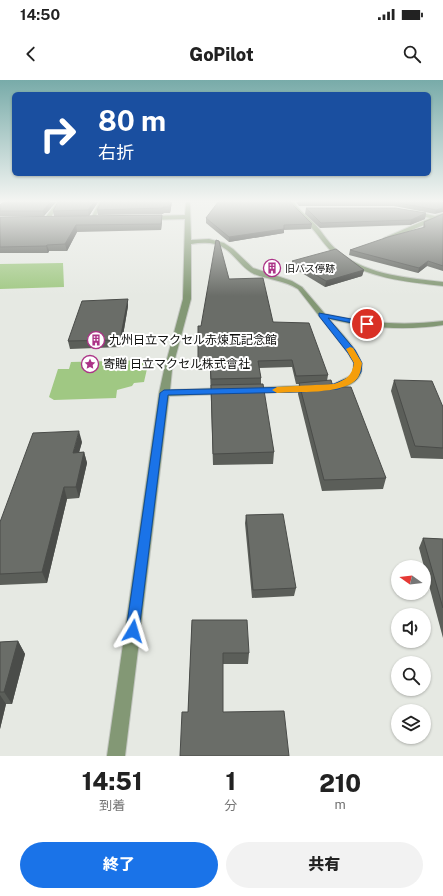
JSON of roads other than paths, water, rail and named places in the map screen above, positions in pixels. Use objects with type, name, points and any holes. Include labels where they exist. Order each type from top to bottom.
[{"type":"street","points":[[116,756],[164,393],[168,370],[187,298],[188,234]]},
{"type":"street","points":[[322,234],[341,253],[357,264],[384,274],[417,281],[443,284]]},
{"type":"street","points":[[382,240],[398,234]]},
{"type":"street","points":[[164,393],[335,387],[353,378],[357,372],[358,363],[352,352],[300,288],[295,284],[281,278],[255,271],[223,244],[188,242]]},
{"type":"street","points":[[321,315],[394,327],[443,324]]},
{"type":"place","name":"旧バス停跡","points":[[272,268]]},
{"type":"place","name":"九州日立マクセル赤煉瓦記念館","points":[[96,340]]},
{"type":"place","name":"寄贈 日立マクセル株式會社","points":[[90,364]]}]
